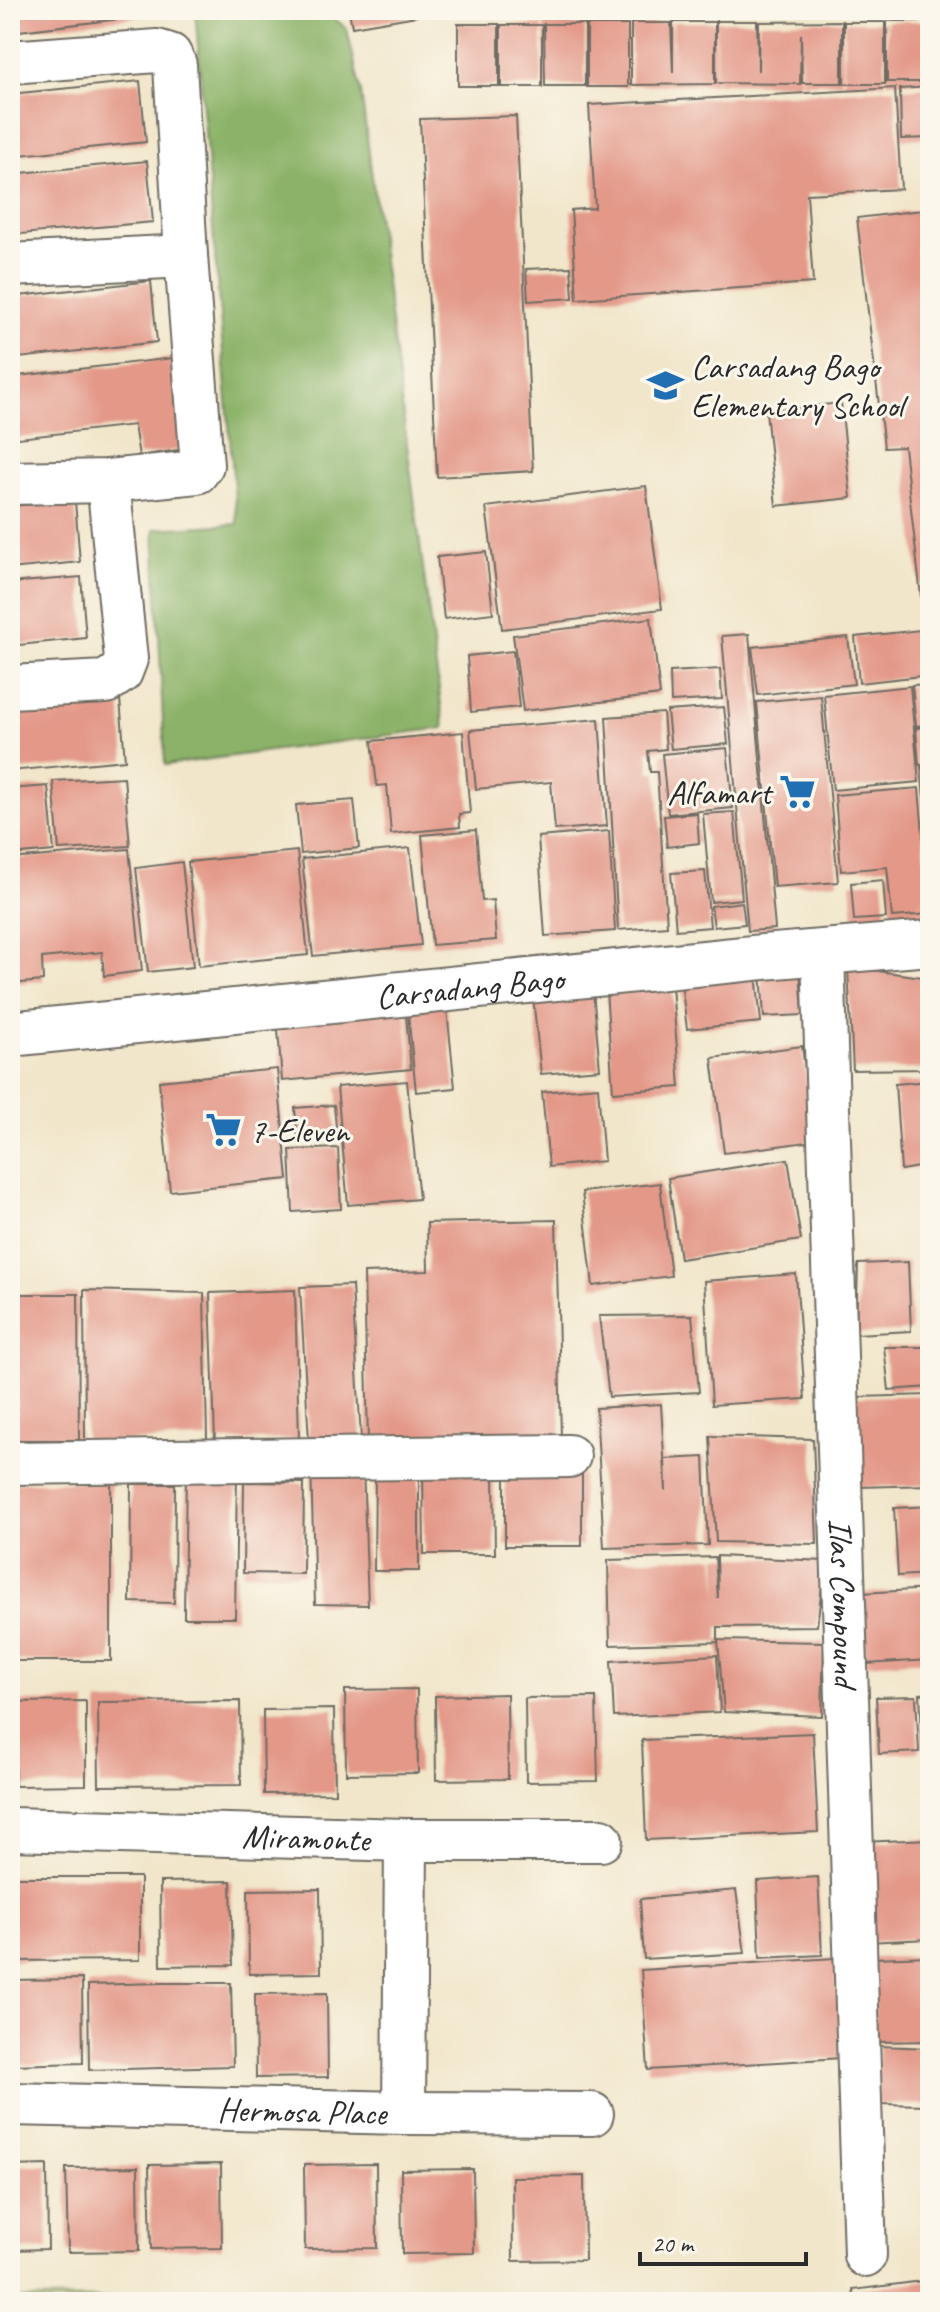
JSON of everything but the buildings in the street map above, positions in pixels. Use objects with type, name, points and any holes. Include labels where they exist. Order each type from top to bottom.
[{"type":"street","points":[[10,62],[157,51],[170,55],[175,65],[202,465],[197,472],[108,481],[10,483]]},
{"type":"street","points":[[10,265],[186,256]]},
{"type":"street","points":[[10,687],[106,682],[121,672],[126,659],[108,481]]},
{"type":"street","name":"Carsadang Bago","points":[[10,1034],[930,943]]},
{"type":"street","name":"Ilas Compound","points":[[823,953],[865,2255]]},
{"type":"street","points":[[10,1463],[569,1456]]},
{"type":"street","name":"Miramonte","points":[[10,1829],[406,1840],[601,1840]]},
{"type":"street","points":[[404,2113],[406,1840]]},
{"type":"street","name":"Hermosa Place","points":[[10,2104],[592,2114]]},
{"type":"green space","points":[[195,10],[324,10],[347,29],[361,92],[444,728],[165,765],[154,529],[237,524]]},
{"type":"green space","points":[[491,2297],[491,2302],[258,2302],[258,2298]]},
{"type":"green space","points":[[258,2298],[258,2302],[10,2302],[10,2299]]},
{"type":"place","name":"Carsadang Bago Elementary School","points":[[665,386]]},
{"type":"place","name":"Alfamart","points":[[797,792]]},
{"type":"place","name":"7-Eleven","points":[[224,1130]]}]
